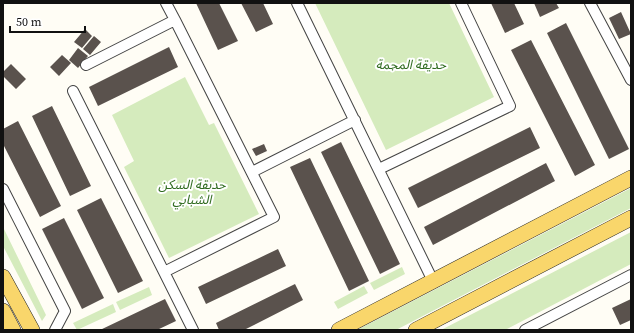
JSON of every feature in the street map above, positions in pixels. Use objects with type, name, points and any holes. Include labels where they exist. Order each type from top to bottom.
[{"type":"main road","points":[[339,330],[631,178]]},
{"type":"main road","points":[[416,330],[631,218]]},
{"type":"main road","points":[[3,277],[32,330]]},
{"type":"main road","points":[[3,311],[13,330]]},
{"type":"street","points":[[164,272],[274,217],[166,3]]},
{"type":"street","points":[[297,3],[434,281]]},
{"type":"street","points":[[379,169],[510,106],[461,3]]},
{"type":"street","points":[[590,3],[631,80]]},
{"type":"street","points":[[86,65],[175,20]]},
{"type":"street","points":[[73,91],[193,330]]},
{"type":"street","points":[[252,172],[355,120]]},
{"type":"street","points":[[3,189],[65,311],[54,330]]},
{"type":"street","points":[[525,330],[631,275]]},
{"type":"green space","name":"حديقة المجمة","points":[[315,3],[449,3],[494,97],[386,150]]},
{"type":"green space","name":"حدبقة السكن الشبابي","points":[[185,77],[209,125],[214,123],[259,214],[169,258],[124,167],[134,161],[112,115]]},
{"type":"green space","points":[[631,188],[631,208],[396,330],[357,330]]},
{"type":"green space","points":[[3,227],[46,315],[42,321],[3,246]]},
{"type":"green space","points":[[631,232],[631,264],[505,330],[441,330]]},
{"type":"green space","points":[[402,267],[405,274],[374,290],[370,283]]},
{"type":"green space","points":[[364,286],[368,293],[338,309],[334,302]]},
{"type":"green space","points":[[149,287],[152,295],[120,310],[116,302]]},
{"type":"green space","points":[[113,304],[116,312],[77,330],[73,323]]},
{"type":"building","points":[[196,3],[219,3],[238,41],[218,50]]},
{"type":"building","points":[[241,3],[263,3],[273,24],[256,32]]},
{"type":"building","points":[[491,3],[514,3],[524,24],[505,33]]},
{"type":"building","points":[[534,3],[556,3],[559,8],[540,17]]},
{"type":"building","points":[[621,12],[631,34],[619,39],[609,18]]},
{"type":"building","points":[[566,23],[629,149],[609,159],[547,33]]},
{"type":"building","points":[[85,29],[92,36],[82,48],[74,42]]},
{"type":"building","points":[[94,36],[101,42],[90,55],[83,49]]},
{"type":"building","points":[[531,40],[595,165],[575,176],[511,50]]},
{"type":"building","points":[[169,47],[178,67],[98,106],[89,87]]},
{"type":"building","points":[[78,48],[88,56],[78,68],[69,60]]},
{"type":"building","points":[[62,55],[71,63],[59,76],[50,67]]},
{"type":"building","points":[[11,64],[26,79],[16,89],[3,76],[3,72]]},
{"type":"building","points":[[52,106],[91,186],[70,196],[32,116]]},
{"type":"building","points":[[18,121],[61,206],[40,217],[3,144],[3,129]]},
{"type":"building","points":[[530,127],[540,148],[418,208],[408,188]]},
{"type":"building","points":[[341,142],[400,264],[380,274],[321,152]]},
{"type":"building","points":[[264,144],[267,151],[256,156],[252,149]]},
{"type":"building","points":[[310,158],[369,281],[349,291],[290,167]]},
{"type":"building","points":[[546,163],[555,181],[433,245],[424,227]]},
{"type":"building","points":[[101,198],[143,281],[118,293],[77,210]]},
{"type":"building","points":[[64,218],[104,298],[82,309],[42,229]]},
{"type":"building","points":[[278,249],[286,266],[206,304],[198,287]]},
{"type":"building","points":[[295,284],[303,300],[244,330],[219,330],[216,323]]},
{"type":"building","points":[[165,299],[176,321],[157,330],[100,330]]},
{"type":"building","points":[[631,299],[631,320],[620,325],[612,308]]}]
